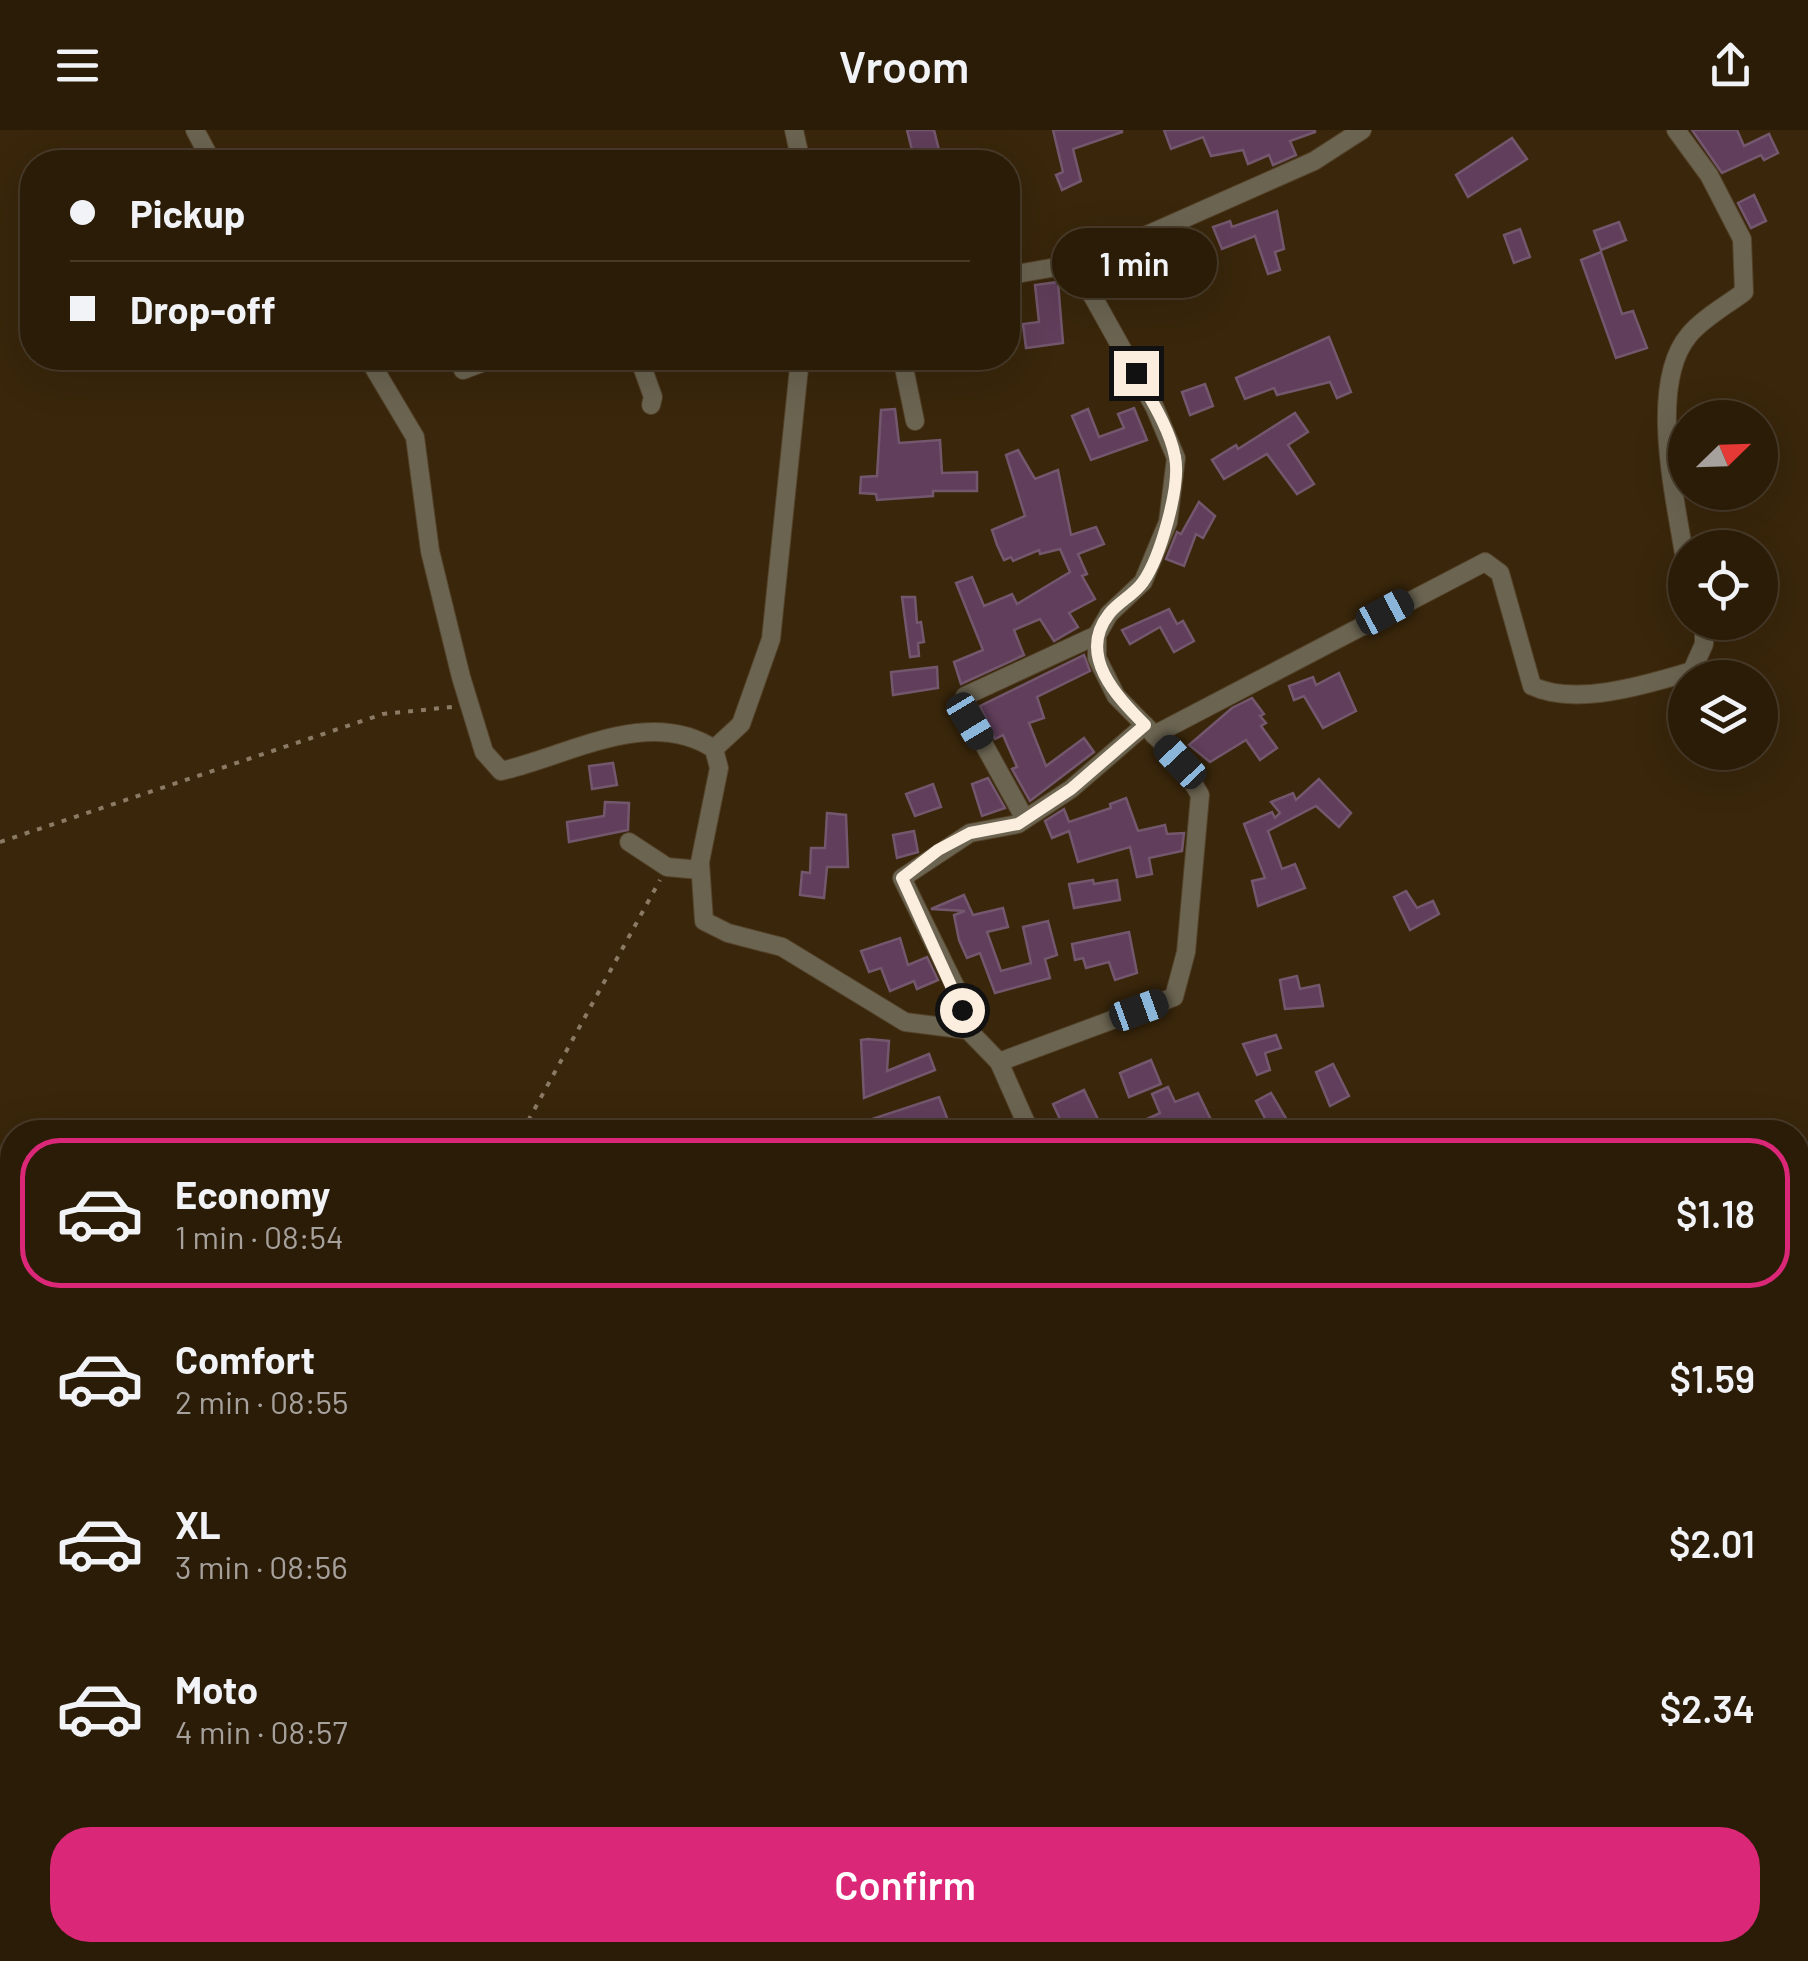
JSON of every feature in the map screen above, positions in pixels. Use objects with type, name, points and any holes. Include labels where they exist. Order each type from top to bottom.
[{"type":"street","points":[[1020,273],[1086,262],[1314,160],[1362,130]]},
{"type":"street","points":[[1676,130],[1709,174],[1742,239],[1744,292],[1689,334],[1672,366],[1670,490],[1679,530]]},
{"type":"street","points":[[999,1062],[1174,997],[1186,952],[1200,795],[1180,762],[1116,696],[1097,658],[1097,635],[1109,614],[1143,582],[1168,522],[1176,458],[1155,408],[1092,296],[1086,262]]},
{"type":"street","points":[[375,370],[416,438],[430,551],[484,752],[501,772],[620,735],[664,730],[714,749]]},
{"type":"street","points":[[644,370],[653,398],[651,405]]},
{"type":"street","points":[[714,749],[741,724],[771,639],[799,370]]},
{"type":"street","points":[[905,370],[915,420]]},
{"type":"street","points":[[1025,1120],[999,1062],[968,1030],[957,990],[902,878],[938,850],[970,833],[1025,819],[1150,730],[1485,562],[1500,573],[1532,686],[1545,692],[1628,690],[1692,670],[1704,640]]},
{"type":"street","points":[[1025,819],[970,721],[965,696],[1097,635]]},
{"type":"street","points":[[714,749],[719,768],[700,870],[704,921],[728,933],[782,947],[905,1022],[968,1030]]},
{"type":"street","points":[[630,842],[667,866],[700,870]]},
{"type":"path","points":[[0,842],[383,714],[437,706],[472,708]]},
{"type":"path","points":[[529,1120],[667,866]]},
{"type":"building","points":[[907,130],[934,130],[939,150],[912,150]]},
{"type":"building","points":[[1053,130],[1122,132],[1073,149],[1081,181],[1062,190],[1056,175],[1063,172]]},
{"type":"building","points":[[1164,130],[1315,132],[1290,141],[1296,155],[1273,165],[1269,155],[1248,164],[1243,150],[1211,156],[1203,137],[1171,149]]},
{"type":"building","points":[[1692,130],[1737,130],[1744,146],[1769,134],[1778,153],[1764,160],[1761,155],[1722,173]]},
{"type":"building","points":[[1512,138],[1527,159],[1468,197],[1456,175]]},
{"type":"building","points":[[1754,195],[1766,221],[1751,228],[1738,203]]},
{"type":"building","points":[[1277,211],[1284,249],[1275,252],[1280,270],[1268,274],[1255,236],[1222,249],[1213,227],[1230,221],[1232,227]]},
{"type":"building","points":[[1619,222],[1626,240],[1601,250],[1594,231]]},
{"type":"building","points":[[1520,229],[1530,257],[1514,263],[1504,235]]},
{"type":"building","points":[[1601,252],[1622,314],[1633,311],[1647,348],[1616,358],[1581,260]]},
{"type":"building","points":[[1058,282],[1063,343],[1026,348],[1023,324],[1039,322],[1035,285]]},
{"type":"building","points":[[1329,337],[1351,392],[1337,398],[1330,382],[1277,395],[1274,388],[1245,399],[1236,378]]},
{"type":"building","points":[[1205,384],[1213,406],[1190,415],[1182,392]]},
{"type":"building","points":[[1134,408],[1147,440],[1091,460],[1072,416],[1088,409],[1099,437],[1124,428],[1118,414]]},
{"type":"building","points":[[895,409],[899,443],[940,440],[942,473],[977,472],[977,491],[933,491],[933,496],[877,500],[876,494],[860,493],[861,477],[877,476],[881,410]]},
{"type":"building","points":[[1295,413],[1308,432],[1288,445],[1314,484],[1297,494],[1267,454],[1224,479],[1212,460],[1236,445],[1238,449]]},
{"type":"building","points":[[1018,450],[1035,479],[1058,470],[1071,535],[1096,527],[1104,544],[1078,554],[1087,574],[1082,576],[1095,599],[1069,613],[1078,627],[1054,641],[1040,619],[1014,630],[1024,655],[961,684],[954,662],[983,650],[956,583],[972,577],[984,606],[1012,594],[1017,604],[1070,572],[1060,549],[1040,554],[1039,550],[1013,561],[1011,557],[1004,560],[997,545],[992,530],[1025,516],[1006,455]]},
{"type":"building","points":[[1199,502],[1215,516],[1203,538],[1196,534],[1184,566],[1166,559],[1177,532],[1181,534]]},
{"type":"building","points":[[902,597],[915,597],[917,623],[921,622],[924,642],[918,643],[919,656],[910,657]]},
{"type":"building","points":[[1169,609],[1177,624],[1183,621],[1194,641],[1174,652],[1160,627],[1130,644],[1122,630]]},
{"type":"building","points":[[1084,655],[1090,671],[1037,697],[1044,718],[1029,723],[1046,766],[1084,738],[1094,752],[1030,801],[1012,769],[1017,767],[1003,735],[995,739],[980,706]]},
{"type":"building","points":[[937,667],[938,688],[893,695],[891,672]]},
{"type":"building","points":[[1339,673],[1356,711],[1323,728],[1304,696],[1294,700],[1289,686],[1313,677],[1316,685]]},
{"type":"building","points":[[1252,698],[1264,714],[1260,716],[1266,723],[1261,726],[1277,748],[1260,760],[1246,740],[1210,762],[1189,745],[1232,708]]},
{"type":"building","points":[[613,763],[617,785],[592,789],[589,766]]},
{"type":"building","points":[[988,778],[1005,808],[982,816],[972,784]]},
{"type":"building","points":[[1319,779],[1351,813],[1339,827],[1316,806],[1268,831],[1282,869],[1295,864],[1305,888],[1258,906],[1252,881],[1265,878],[1244,824],[1272,812],[1275,818],[1280,813],[1271,802],[1293,793],[1296,800]]},
{"type":"building","points":[[933,784],[941,807],[915,816],[906,794]]},
{"type":"building","points":[[1126,798],[1138,831],[1165,825],[1167,834],[1184,833],[1182,851],[1149,858],[1152,874],[1137,877],[1130,847],[1078,862],[1069,831],[1052,838],[1045,821],[1064,809],[1069,822],[1111,808],[1110,804]]},
{"type":"building","points":[[605,802],[629,803],[628,830],[569,842],[567,822],[604,816]]},
{"type":"building","points":[[827,813],[846,815],[848,867],[827,867],[824,898],[800,895],[802,872],[810,873],[811,848],[825,848]]},
{"type":"building","points":[[914,831],[918,852],[897,858],[893,835]]},
{"type":"building","points":[[1093,880],[1094,884],[1117,880],[1120,900],[1074,908],[1069,884]]},
{"type":"building","points":[[1406,891],[1417,908],[1433,901],[1439,914],[1410,930],[1394,897]]},
{"type":"building","points":[[964,895],[973,915],[1003,908],[1008,927],[987,932],[1001,971],[1031,963],[1023,927],[1048,921],[1057,955],[1045,959],[1050,978],[995,993],[980,953],[967,958],[959,940],[954,915],[965,911],[931,909]]},
{"type":"building","points":[[1129,932],[1137,973],[1115,980],[1109,962],[1086,968],[1083,958],[1075,960],[1072,944]]},
{"type":"building","points":[[900,938],[908,965],[927,957],[938,980],[917,989],[914,981],[890,991],[881,968],[869,972],[861,951]]},
{"type":"building","points":[[1297,976],[1300,989],[1319,985],[1323,1006],[1285,1009],[1280,980]]},
{"type":"building","points":[[1276,1035],[1281,1048],[1265,1053],[1270,1070],[1257,1075],[1243,1044]]},
{"type":"building","points":[[861,1040],[889,1041],[887,1071],[929,1054],[935,1070],[864,1098]]},
{"type":"building","points":[[1151,1060],[1161,1084],[1129,1097],[1120,1073]]},
{"type":"building","points":[[1333,1064],[1349,1096],[1330,1106],[1316,1072]]},
{"type":"building","points":[[1168,1087],[1175,1102],[1198,1093],[1211,1120],[1145,1120],[1160,1113],[1152,1094]]},
{"type":"building","points":[[1084,1090],[1098,1120],[1060,1120],[1053,1104]]},
{"type":"building","points":[[1271,1093],[1287,1120],[1266,1120],[1256,1101]]},
{"type":"building","points":[[939,1097],[948,1120],[869,1120]]},
{"type":"route","points":[[962,1010],[957,990],[902,878],[938,850],[970,833],[1018,824],[1071,789],[1145,725],[1116,696],[1097,658],[1097,635],[1109,614],[1143,582],[1168,522],[1176,458],[1136,373]]}]
